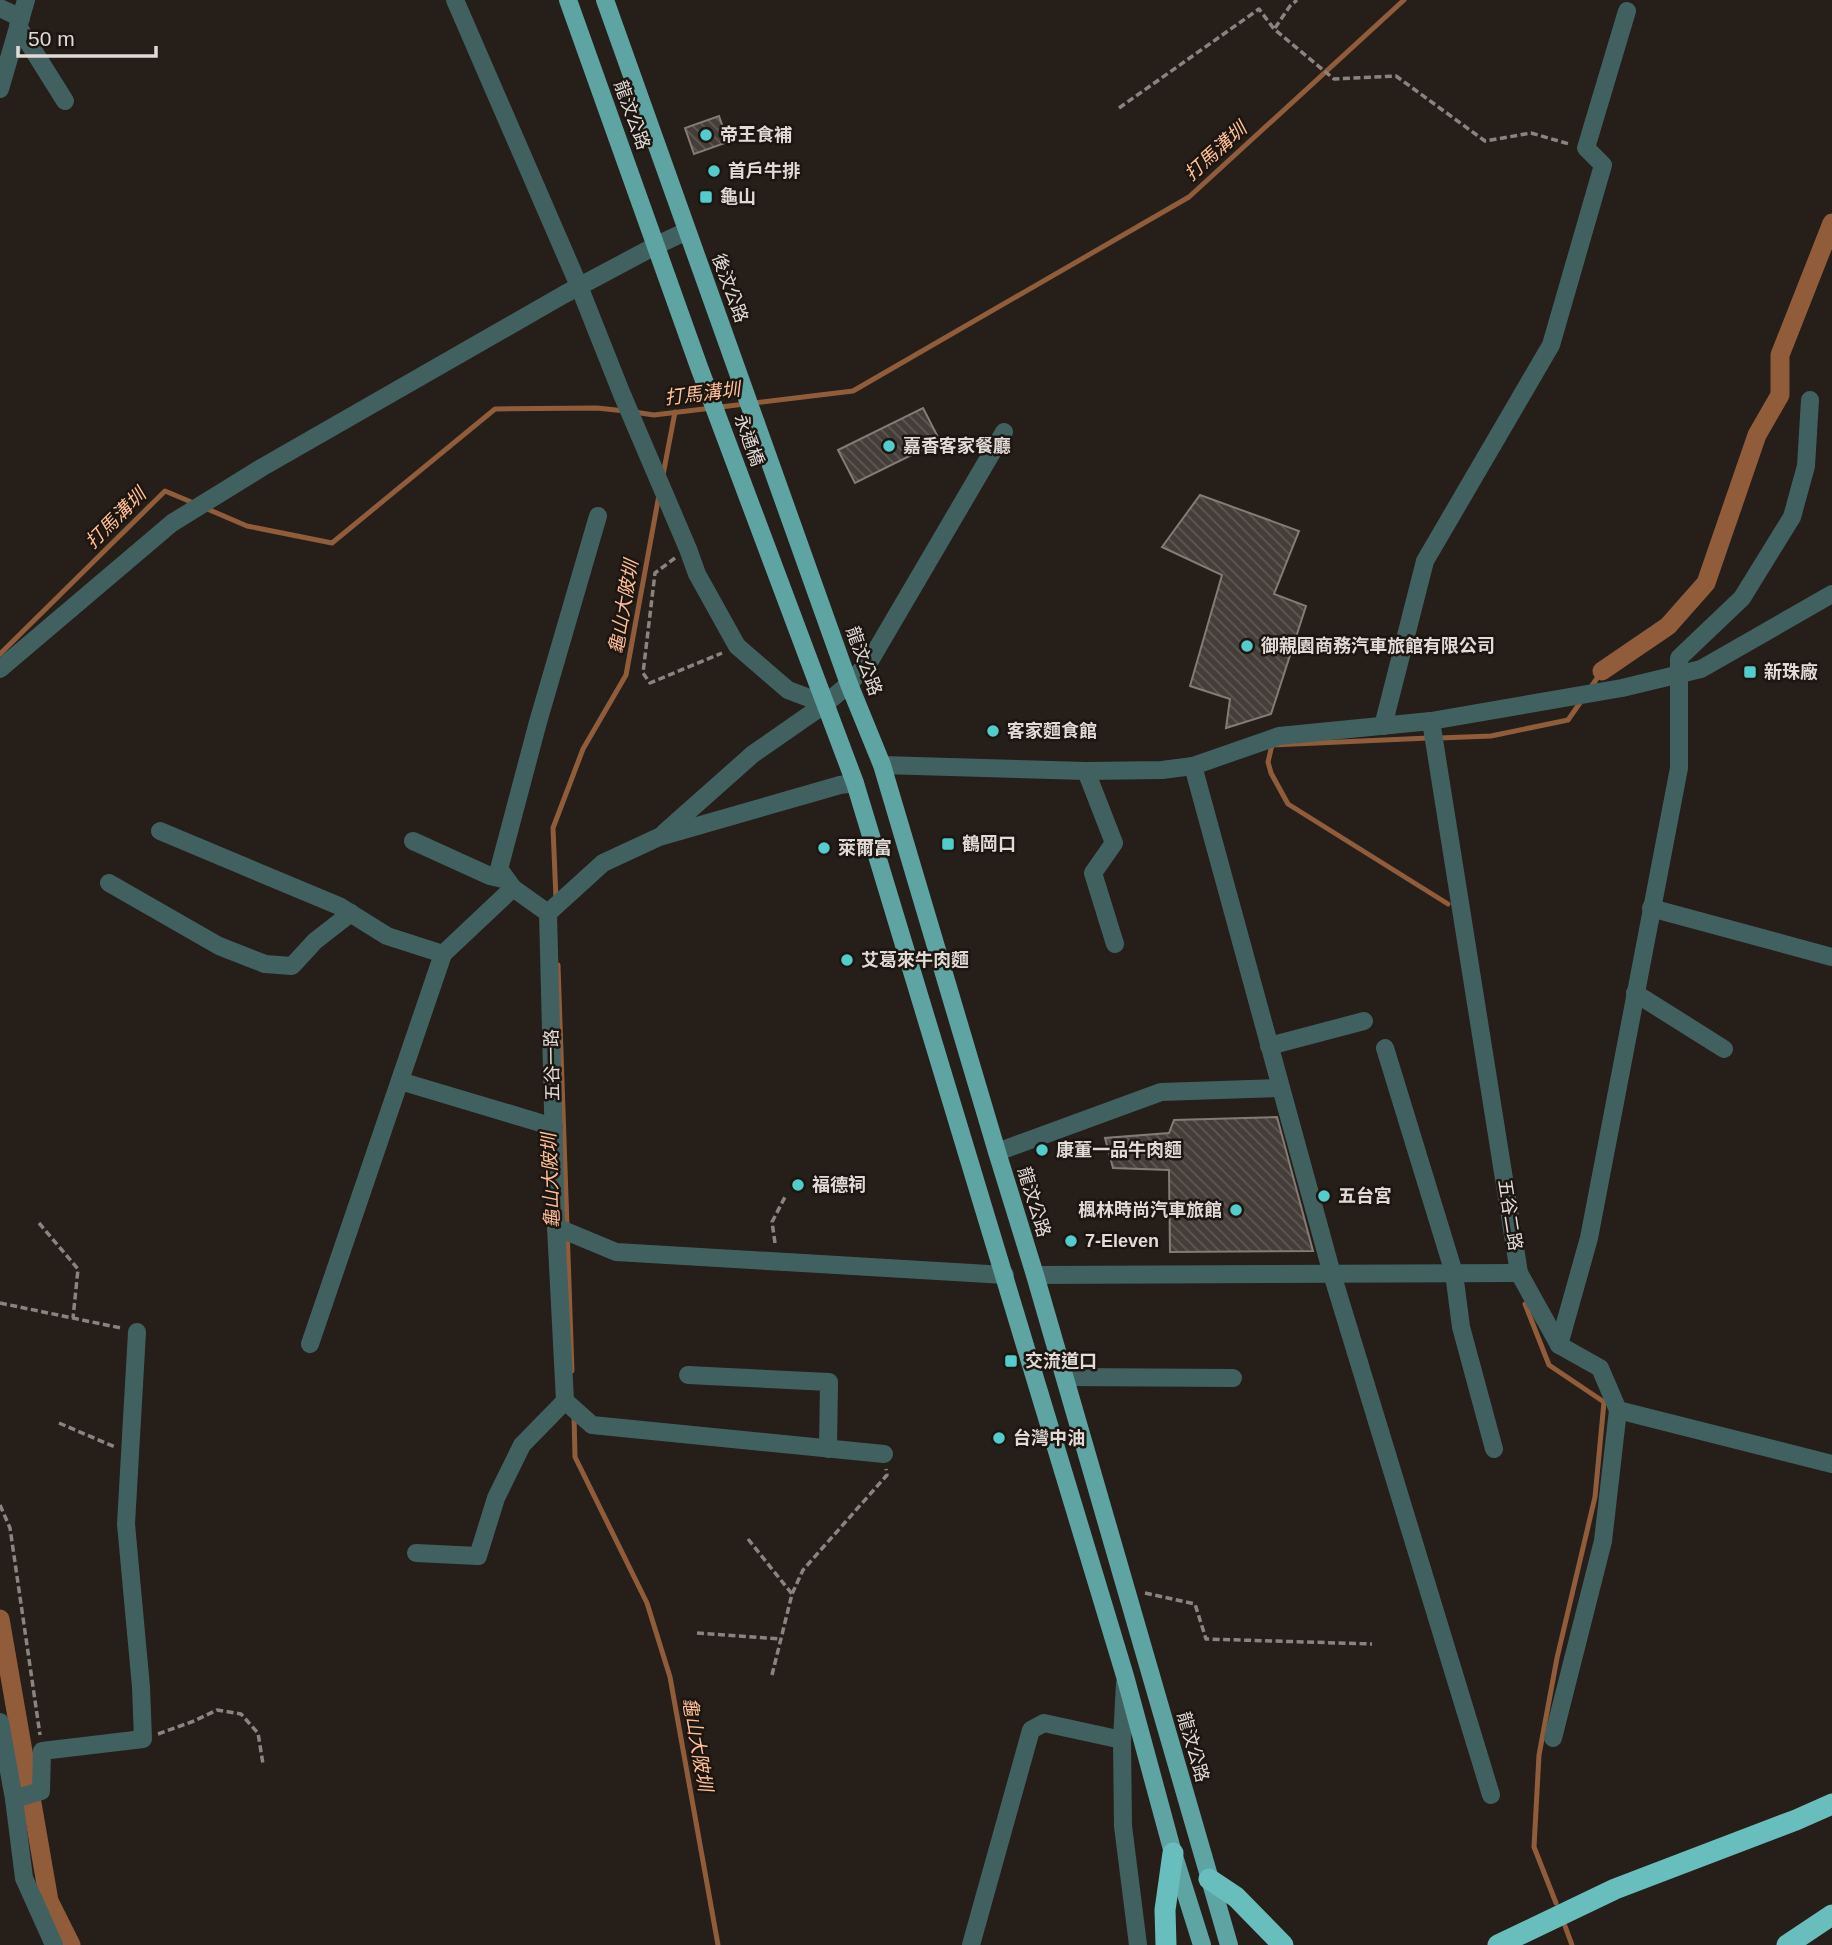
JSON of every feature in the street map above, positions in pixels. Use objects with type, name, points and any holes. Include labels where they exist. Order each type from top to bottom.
[{"type":"highway","points":[[1498,1945],[1615,1889],[1832,1804]]},
{"type":"highway","points":[[1166,1945],[1165,1910],[1173,1853]]},
{"type":"highway","points":[[1209,1879],[1236,1897],[1283,1945]]},
{"type":"highway","points":[[1787,1945],[1832,1915]]},
{"type":"main road","name":"龍汶公路","points":[[568,0],[657,244]]},
{"type":"main road","name":"龍汶公路","points":[[605,0],[687,231]]},
{"type":"main road","name":"後汶公路","points":[[687,231],[733,360]]},
{"type":"main road","name":"永通橋","points":[[657,244],[699,367],[825,704]]},
{"type":"main road","name":"永通橋","points":[[733,360],[776,480]]},
{"type":"main road","name":"龍汶公路","points":[[776,480],[849,684],[882,765],[1065,1377],[1229,1945]]},
{"type":"main road","points":[[825,704],[855,783],[1005,1275],[1202,1945]]},
{"type":"main road","points":[[855,783],[882,765]]},
{"type":"street","points":[[455,0],[579,286],[696,574],[737,646],[788,690],[825,704]]},
{"type":"street","points":[[0,8],[22,15],[65,101]]},
{"type":"street","points":[[1383,726],[1425,561],[1551,345],[1603,165],[1586,148],[1626,10]]},
{"type":"street","points":[[2,77],[22,15]]},
{"type":"street","points":[[0,669],[172,523],[261,468],[579,286],[687,231]]},
{"type":"street","points":[[1559,1345],[1589,1238],[1679,768],[1679,657],[1742,598],[1792,517],[1806,466],[1810,400]]},
{"type":"street","points":[[659,837],[753,754],[849,684],[871,659],[1004,432]]},
{"type":"street","points":[[510,884],[499,869],[538,722],[598,516]]},
{"type":"street","points":[[882,765],[1086,771],[1162,770],[1193,766],[1279,736],[1383,726],[1432,727],[1622,688],[1701,668],[1832,594]]},
{"type":"street","name":"五谷二路","points":[[1035,1275],[1519,1273],[1432,727]]},
{"type":"street","points":[[1193,766],[1332,1274],[1491,1795]]},
{"type":"street","points":[[1086,771],[1114,844],[1093,873],[1115,944]]},
{"type":"street","points":[[413,841],[510,884],[548,913],[603,863],[659,837],[855,783]]},
{"type":"street","points":[[160,831],[339,906],[387,936],[443,954]]},
{"type":"street","points":[[109,883],[219,946],[265,964],[292,966],[315,941],[351,913]]},
{"type":"street","points":[[310,1344],[443,954],[510,884]]},
{"type":"street","points":[[1651,908],[1832,957]]},
{"type":"street","name":"五谷一路","points":[[548,913],[556,1227],[566,1401]]},
{"type":"street","points":[[1635,993],[1724,1049]]},
{"type":"street","points":[[1269,1046],[1364,1021]]},
{"type":"street","points":[[1385,1048],[1454,1273],[1461,1326],[1494,1449]]},
{"type":"street","points":[[400,1081],[554,1127]]},
{"type":"street","points":[[997,1152],[1161,1092],[1281,1088]]},
{"type":"street","points":[[556,1227],[616,1252],[1005,1275]]},
{"type":"street","points":[[1519,1273],[1559,1345],[1600,1368],[1618,1410],[1603,1541],[1553,1738]]},
{"type":"street","points":[[10,1806],[41,1791],[42,1751],[143,1739],[141,1687],[126,1524],[137,1332]]},
{"type":"street","points":[[688,1375],[829,1382],[828,1449]]},
{"type":"street","points":[[1065,1377],[1233,1378]]},
{"type":"street","points":[[416,1553],[478,1556],[496,1498],[523,1445],[566,1401],[592,1425],[884,1454]]},
{"type":"street","points":[[1618,1410],[1832,1464]]},
{"type":"street","points":[[1125,1676],[1122,1740],[1123,1826],[1138,1945]]},
{"type":"street","points":[[0,1722],[10,1806],[24,1878],[54,1945]]},
{"type":"street","points":[[971,1945],[1031,1730],[1044,1723],[1122,1740]]},
{"type":"path","points":[[1274,29],[1297,0]]},
{"type":"path","points":[[1119,108],[1259,9],[1274,29],[1334,79],[1396,76],[1485,141],[1531,133],[1586,148]]},
{"type":"path","points":[[688,549],[654,573],[643,673],[650,683],[737,646]]},
{"type":"path","points":[[781,1262],[773,1238],[772,1222],[785,1196]]},
{"type":"path","points":[[39,1223],[78,1269],[73,1318]]},
{"type":"path","points":[[0,1303],[137,1332]]},
{"type":"path","points":[[59,1423],[130,1454]]},
{"type":"path","points":[[772,1675],[792,1594],[803,1570],[887,1475],[884,1454]]},
{"type":"path","points":[[0,1505],[9,1528],[42,1751]]},
{"type":"path","points":[[748,1539],[792,1594]]},
{"type":"path","points":[[1127,1589],[1195,1604],[1206,1639],[1371,1644]]},
{"type":"path","points":[[697,1633],[781,1639]]},
{"type":"path","points":[[143,1739],[217,1710],[241,1714],[258,1733],[263,1764]]},
{"type":"building","name":"帝王食補","points":[[719,116],[728,142],[694,154],[685,128]]},
{"type":"building","name":"嘉香客家餐廳","points":[[923,408],[940,441],[855,483],[838,450]]},
{"type":"building","name":"御親園商務汽車旅館有限公司","points":[[1200,495],[1299,531],[1274,594],[1306,606],[1271,714],[1226,728],[1230,699],[1190,686],[1222,575],[1162,547]]},
{"type":"building","name":"楓林時尚汽車旅館","points":[[1277,1117],[1313,1251],[1170,1252],[1169,1170],[1113,1168],[1105,1138],[1169,1133],[1174,1120]]},
{"type":"waterway","name":"打馬溝圳","points":[[634,412],[654,415],[853,391],[1189,197],[1404,0]]},
{"type":"waterway","points":[[1602,671],[1668,626],[1706,583],[1757,435],[1780,395],[1780,355],[1832,223]]},
{"type":"waterway","name":"打馬溝圳","points":[[205,508],[247,526],[332,543],[495,409],[597,408],[625,411]]},
{"type":"waterway","name":"龜山大陂圳","points":[[663,475],[675,412]]},
{"type":"waterway","name":"打馬溝圳","points":[[0,654],[165,491],[196,504]]},
{"type":"waterway","name":"龜山大陂圳","points":[[556,899],[553,828],[583,749],[626,675],[659,495]]},
{"type":"waterway","points":[[1589,690],[1602,671]]},
{"type":"waterway","points":[[1439,738],[1491,736],[1568,720],[1582,700]]},
{"type":"waterway","points":[[1429,738],[1272,745],[1268,762],[1288,804],[1448,904]]},
{"type":"waterway","name":"龜山大陂圳","points":[[558,965],[572,1371]]},
{"type":"waterway","points":[[1525,1304],[1549,1365],[1604,1402],[1595,1497],[1557,1658],[1539,1755],[1534,1847],[1556,1903]]},
{"type":"waterway","name":"龜山大陂圳","points":[[574,1416],[575,1457],[647,1603],[670,1677],[718,1945]]},
{"type":"waterway","points":[[0,1619],[49,1901],[71,1945]]},
{"type":"waterway","points":[[1565,1926],[1572,1945]]},
{"type":"place","name":"帝王食補","points":[[706,135]]},
{"type":"place","name":"首戶牛排","points":[[714,171]]},
{"type":"place","name":"龜山","points":[[706,197]]},
{"type":"place","name":"嘉香客家餐廳","points":[[889,446]]},
{"type":"place","name":"御親園商務汽車旅館有限公司","points":[[1247,646]]},
{"type":"place","name":"新珠廠","points":[[1750,672]]},
{"type":"place","name":"客家麵食館","points":[[993,731]]},
{"type":"place","name":"鶴岡口","points":[[948,844]]},
{"type":"place","name":"萊爾富","points":[[824,848]]},
{"type":"place","name":"艾葛來牛肉麵","points":[[847,960]]},
{"type":"place","name":"康董一品牛肉麵","points":[[1042,1150]]},
{"type":"place","name":"福德祠","points":[[798,1185]]},
{"type":"place","name":"五台宮","points":[[1324,1196]]},
{"type":"place","name":"楓林時尚汽車旅館","points":[[1236,1210]]},
{"type":"place","name":"7-Eleven","points":[[1071,1241]]},
{"type":"place","name":"交流道口","points":[[1011,1361]]},
{"type":"place","name":"台灣中油","points":[[999,1438]]}]
